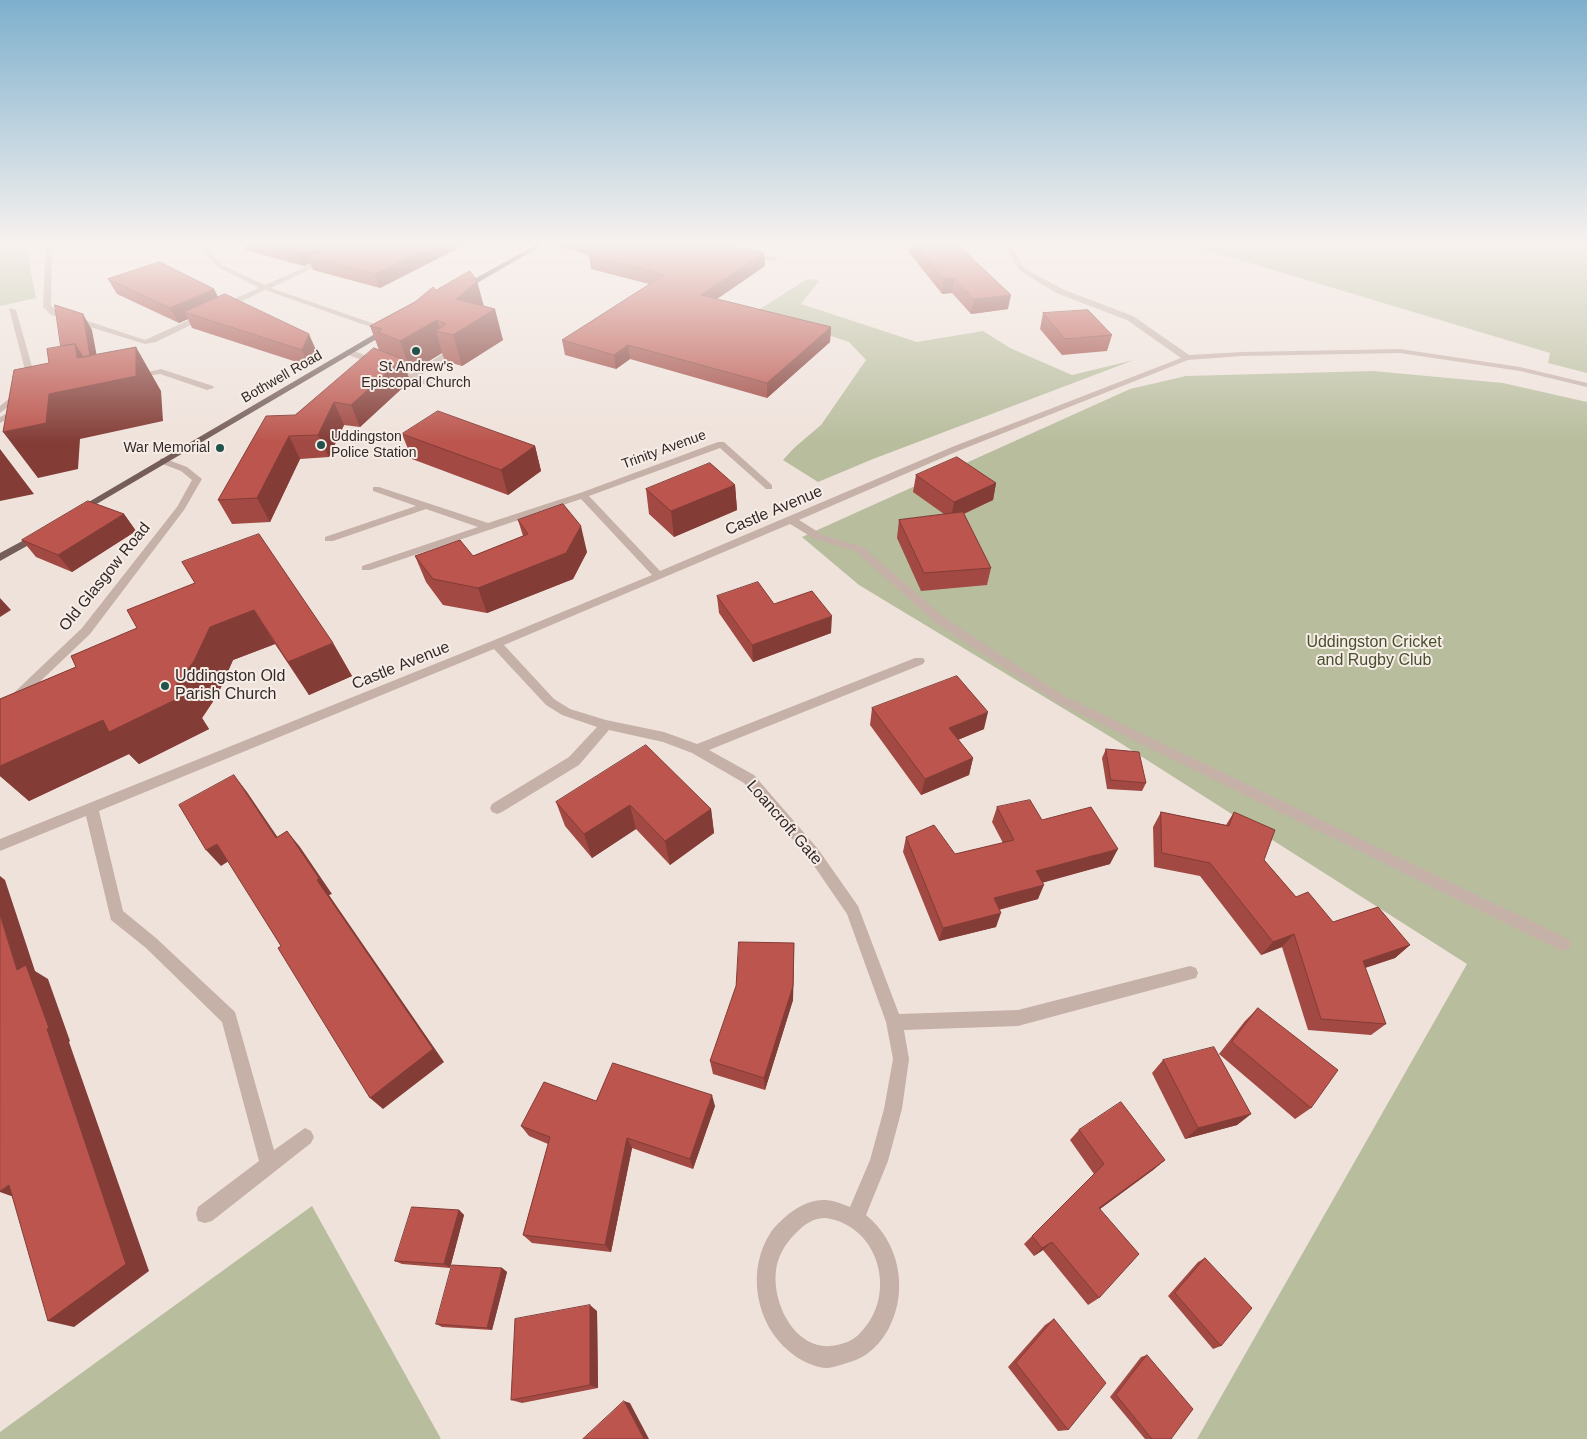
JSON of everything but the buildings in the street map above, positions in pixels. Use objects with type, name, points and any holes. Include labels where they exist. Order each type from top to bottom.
[{"type":"main road","name":"Bothwell Road","points":[[69,517],[396,326]]},
{"type":"main road","points":[[0,558],[51,527]]},
{"type":"street","points":[[48,309],[140,341],[153,340],[219,309]]},
{"type":"street","points":[[327,309],[388,330]]},
{"type":"street","points":[[1107,309],[1130,318],[1187,358]]},
{"type":"street","points":[[0,410],[14,398],[29,370],[12,310]]},
{"type":"street","name":"Castle Avenue","points":[[0,845],[660,576],[955,449],[1187,358],[1242,354],[1400,350],[1520,369],[1587,386]]},
{"type":"street","points":[[349,352],[430,385]]},
{"type":"street","points":[[412,377],[449,354]]},
{"type":"street","points":[[124,378],[161,371],[210,388]]},
{"type":"street","points":[[0,420],[25,408]]},
{"type":"street","name":"Trinity Avenue","points":[[366,568],[486,526],[583,495],[721,444],[769,487]]},
{"type":"street","name":"Old Glasgow Road","points":[[0,713],[86,631],[181,508],[197,479],[184,469],[163,461]]},
{"type":"street","points":[[376,489],[486,526]]},
{"type":"street","points":[[583,495],[660,576]]},
{"type":"street","points":[[329,539],[425,506]]},
{"type":"street","points":[[791,520],[819,537],[859,549],[941,621],[1060,699],[1563,944]]},
{"type":"street","name":"Loancroft Gate","points":[[496,644],[550,702],[566,712],[606,725],[664,737],[697,749],[749,779],[813,852],[853,910],[894,1022],[901,1059],[893,1109],[879,1161],[856,1218]]},
{"type":"street","points":[[697,749],[920,661]]},
{"type":"street","points":[[497,808],[574,761],[606,725]]},
{"type":"street","points":[[91,808],[116,915],[158,950],[229,1018],[269,1164]]},
{"type":"street","points":[[894,1022],[1018,1018],[1190,973]]},
{"type":"street","points":[[205,1214],[305,1137]]},
{"type":"street","points":[[825,1208],[856,1218],[876,1237],[886,1255],[890,1276],[890,1299],[884,1319],[872,1338],[859,1348],[844,1355],[830,1357],[814,1355],[796,1345],[780,1330],[769,1309],[765,1286],[767,1262],[774,1242],[788,1224],[805,1213],[825,1208]]},
{"type":"green space","points":[[760,309],[817,309],[917,342],[983,331],[1010,348],[1072,375],[1134,360],[873,459],[818,482],[783,460],[821,425],[866,360],[849,342],[770,316],[752,314]]},
{"type":"green space","points":[[1404,309],[1587,309],[1587,373],[1548,363],[1550,353]]},
{"type":"green space","name":"Uddingston Cricket and Rugby Club","points":[[1373,371],[1503,383],[1587,402],[1587,1439],[1197,1439],[1467,964],[1114,739],[859,585],[802,537],[1130,389],[1186,376]]},
{"type":"green space","points":[[312,1206],[441,1439],[0,1439],[0,1432]]},
{"type":"place","name":"St Andrew's Episcopal Church","points":[[416,351]]},
{"type":"place","name":"Uddingston Police Station","points":[[321,445]]},
{"type":"place","name":"War Memorial","points":[[220,448]]},
{"type":"place","name":"Uddingston Old Parish Church","points":[[165,686]]}]
